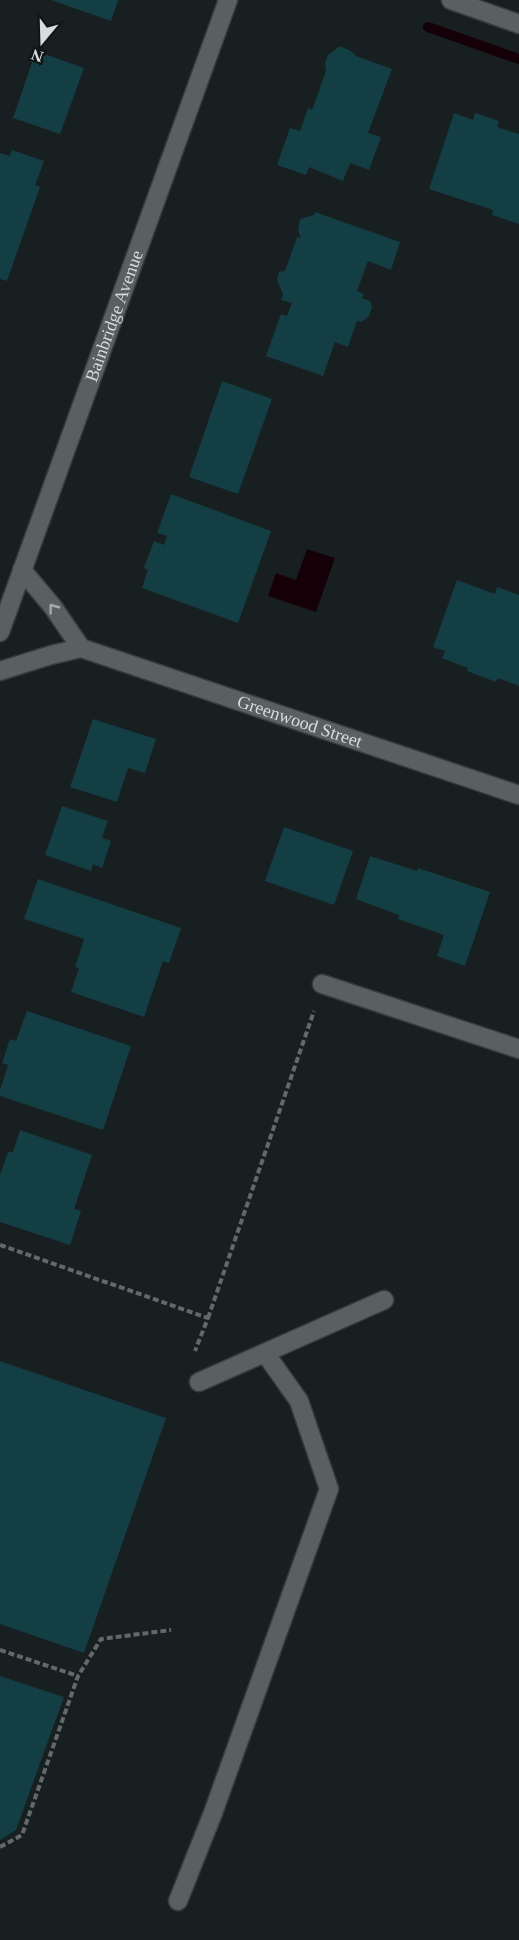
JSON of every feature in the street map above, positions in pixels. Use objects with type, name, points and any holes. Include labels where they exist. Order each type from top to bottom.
[{"type":"street","name":"Bainbridge Avenue","points":[[0,632],[228,0]]},
{"type":"street","points":[[451,0],[519,24]]},
{"type":"street","points":[[0,671],[81,648],[53,607],[22,570]]},
{"type":"street","name":"Greenwood Street","points":[[81,648],[519,795]]},
{"type":"street","points":[[322,984],[519,1049]]},
{"type":"street","points":[[199,1382],[384,1300]]},
{"type":"street","points":[[178,1901],[213,1813],[329,1489],[299,1401],[265,1353]]},
{"type":"path","points":[[193,1358],[304,1044],[322,984]]},
{"type":"path","points":[[0,1245],[208,1317]]},
{"type":"path","points":[[0,1847],[22,1835],[78,1676],[101,1639],[171,1630]]},
{"type":"path","points":[[0,1650],[78,1676]]},
{"type":"shaded area","points":[[307,549],[335,558],[316,612],[268,596],[276,573],[296,580]]},
{"type":"building","points":[[51,0],[118,0],[111,21]]},
{"type":"building","points":[[340,46],[356,56],[392,69],[368,133],[381,137],[369,170],[350,163],[343,181],[309,167],[306,175],[277,165],[290,128],[300,131],[308,108],[312,110],[326,71],[325,64],[328,55]]},
{"type":"building","points":[[36,51],[84,68],[60,134],[13,118]]},
{"type":"building","points":[[454,113],[473,120],[475,113],[499,121],[497,127],[519,134],[519,224],[492,215],[493,210],[429,189]]},
{"type":"building","points":[[12,150],[44,161],[35,185],[40,187],[7,281],[0,279],[0,153],[10,156]]},
{"type":"building","points":[[315,212],[400,242],[391,270],[368,261],[357,291],[364,294],[362,298],[370,301],[372,307],[369,316],[361,322],[357,321],[348,347],[335,342],[323,376],[266,356],[281,314],[287,316],[292,303],[281,300],[283,294],[277,280],[279,272],[285,271],[297,237],[301,238],[298,230],[300,219],[314,215]]},
{"type":"building","points":[[222,381],[272,399],[238,494],[189,477]]},
{"type":"building","points":[[171,494],[271,531],[238,623],[142,588],[148,570],[144,568],[154,541],[164,545],[167,536],[157,533]]},
{"type":"building","points":[[457,580],[495,594],[497,587],[519,595],[519,686],[498,678],[496,682],[467,671],[468,668],[442,658],[445,651],[433,647]]},
{"type":"building","points":[[93,719],[156,739],[145,773],[128,768],[117,802],[70,787]]},
{"type":"building","points":[[62,806],[108,821],[102,838],[111,841],[102,868],[93,864],[91,871],[45,855]]},
{"type":"building","points":[[284,827],[353,851],[334,905],[265,881]]},
{"type":"building","points":[[370,856],[417,871],[418,868],[490,892],[465,966],[437,956],[444,935],[398,919],[399,915],[356,899]]},
{"type":"building","points":[[38,879],[181,928],[169,963],[163,961],[144,1017],[71,992],[79,968],[75,967],[84,939],[24,919]]},
{"type":"building","points":[[27,1011],[131,1046],[103,1130],[0,1096],[8,1065],[2,1063],[10,1039],[16,1041]]},
{"type":"building","points":[[20,1130],[92,1155],[74,1209],[81,1211],[70,1245],[0,1222],[0,1175],[8,1152],[13,1152]]},
{"type":"building","points":[[0,1361],[166,1418],[84,1653],[0,1624]]},
{"type":"building","points":[[0,1676],[64,1697],[16,1830],[0,1840]]},
{"type":"waterway","points":[[428,27],[519,59]]}]
